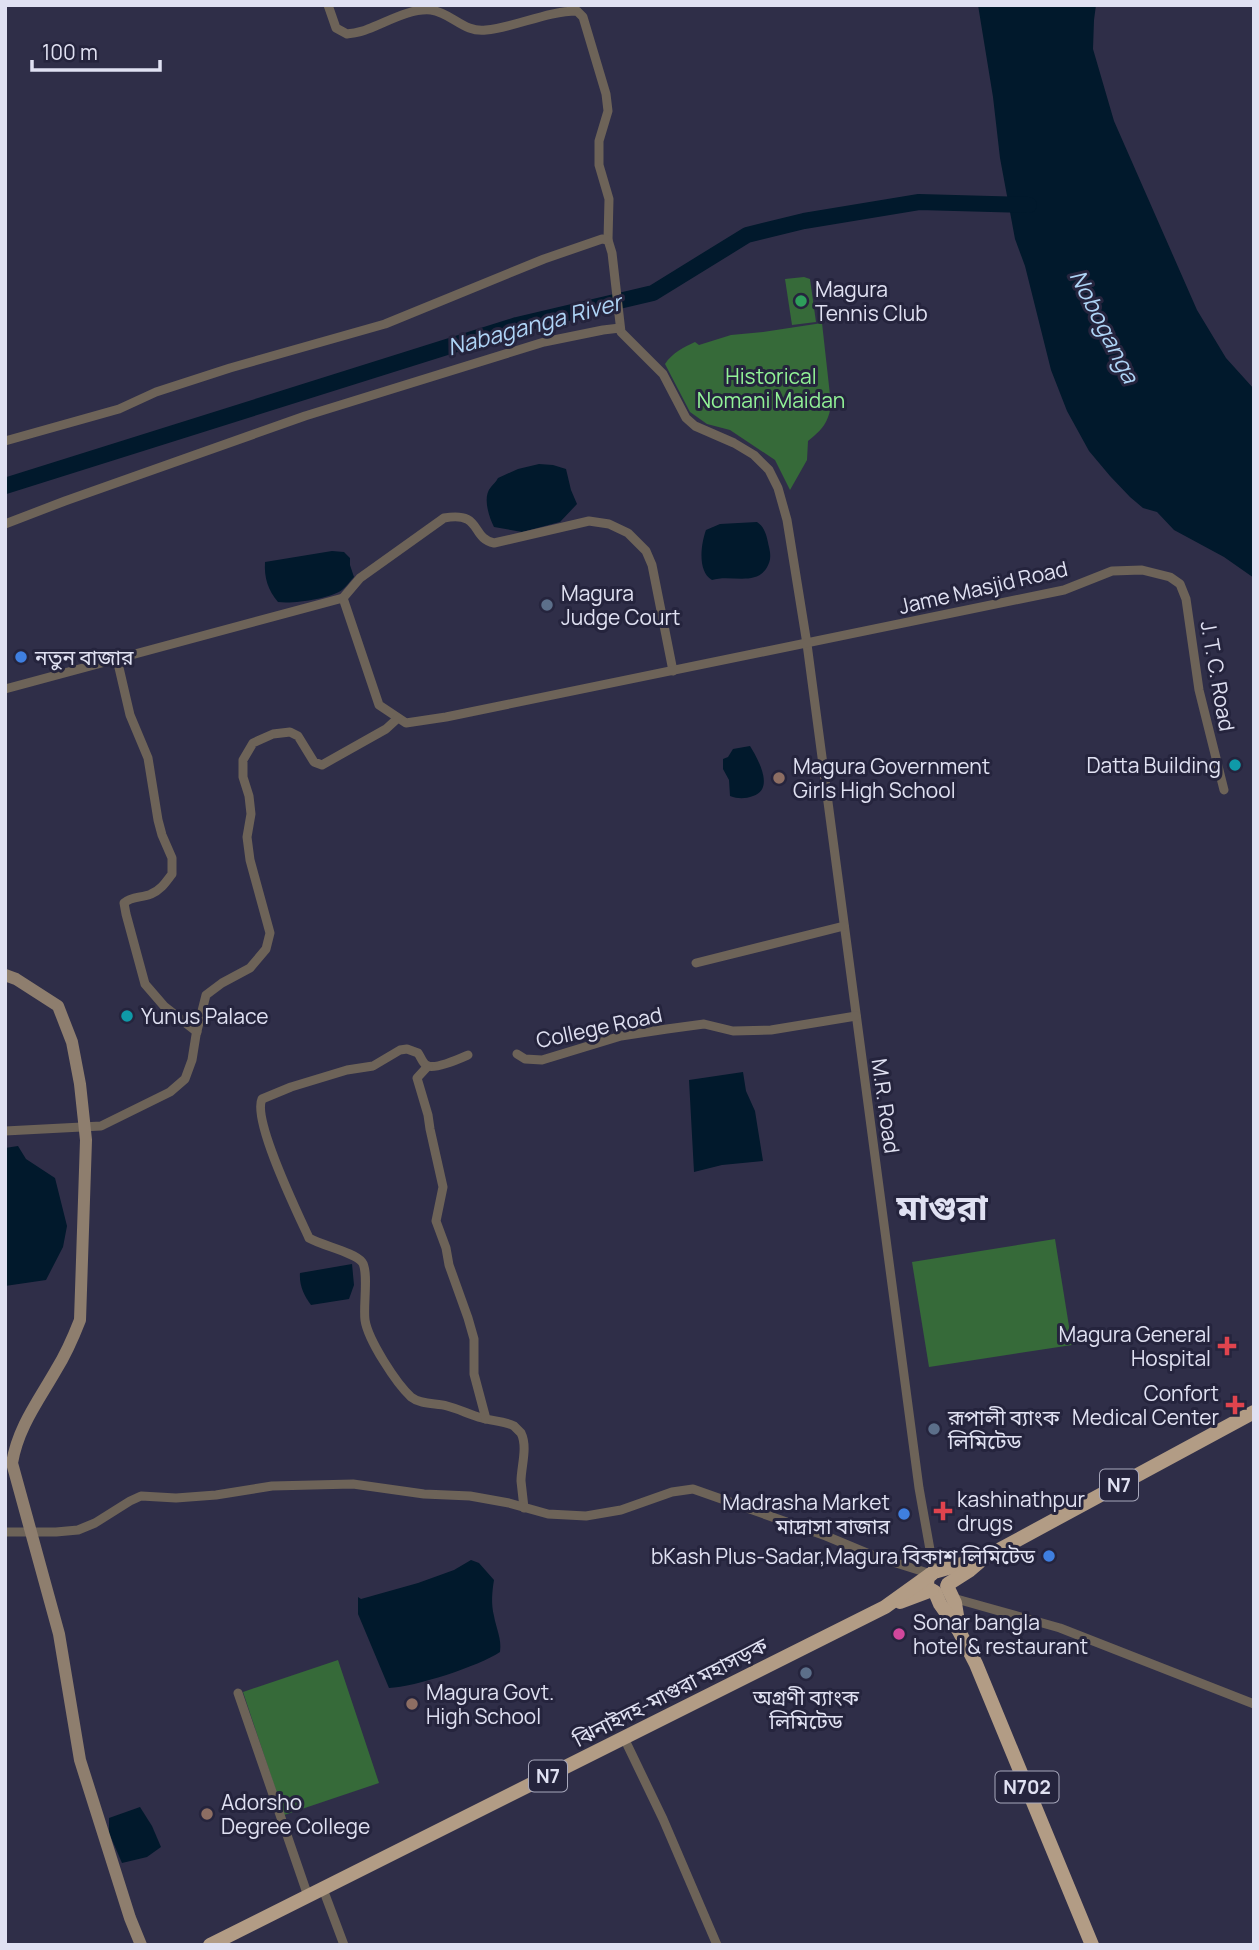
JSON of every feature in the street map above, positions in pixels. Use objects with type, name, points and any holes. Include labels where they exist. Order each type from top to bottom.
[{"type":"highway","name":"N7","points":[[885,1607],[943,1590],[984,1558],[1254,1412]]},
{"type":"highway","name":"N7","points":[[885,1607],[934,1572],[984,1558]]},
{"type":"highway","points":[[934,1572],[946,1575],[943,1590]]},
{"type":"highway","name":"N702","points":[[943,1590],[1093,1945]]},
{"type":"highway","name":"ঝিনাইদহ-মাগুরা মহাসড়ক","points":[[210,1945],[885,1607]]},
{"type":"main road","points":[[5,975],[16,979],[58,1006],[72,1042],[86,1140],[80,1321],[58,1367],[26,1419],[14,1449],[12,1463],[58,1634],[80,1760],[141,1945]]},
{"type":"street","points":[[5,524],[318,412],[544,342],[603,330],[620,330],[612,253],[608,240],[609,199],[599,164],[599,141],[608,111],[606,94],[583,17],[577,12],[566,12],[483,31],[467,28],[446,14],[428,10],[400,15],[367,30],[347,34],[336,28],[328,5]]},
{"type":"street","points":[[5,441],[119,409],[156,392],[230,368],[363,332],[544,259],[602,239],[608,240]]},
{"type":"street","name":"M.R. Road","points":[[620,330],[663,373],[686,418],[695,426],[754,455],[769,470],[778,488],[787,520],[807,644],[919,1488],[934,1572]]},
{"type":"street","points":[[5,690],[343,598],[360,578],[444,518],[455,516],[467,518],[475,524],[483,539],[494,543],[589,521],[609,524],[628,533],[649,558],[673,671]]},
{"type":"street","name":"Jame Masjid Road","points":[[398,718],[406,723],[446,717],[807,644],[1064,590],[1112,571],[1142,570],[1167,576]]},
{"type":"street","name":"J. T. C. Road","points":[[1167,576],[1180,584],[1186,599],[1199,690],[1224,790]]},
{"type":"street","points":[[5,1131],[101,1126],[170,1092],[185,1079],[192,1060],[206,995],[250,968],[266,949],[270,933],[250,860],[247,837],[251,814],[243,777],[243,760],[253,743],[273,734],[290,732],[298,736],[314,762],[322,765],[386,729],[398,718],[379,705],[343,598]]},
{"type":"street","points":[[117,659],[131,715],[148,758],[162,835],[172,858],[173,874],[162,888],[153,894],[128,899],[124,903],[126,914],[145,984],[163,1006],[197,1032]]},
{"type":"street","points":[[696,963],[844,926]]},
{"type":"street","name":"College Road","points":[[517,1054],[525,1059],[542,1060],[621,1036],[704,1024],[733,1031],[771,1030],[856,1016]]},
{"type":"street","points":[[428,1066],[418,1053],[407,1049],[400,1050],[373,1066],[347,1070],[290,1087],[262,1099],[261,1113],[272,1156],[309,1238],[350,1254],[362,1262],[366,1269],[365,1321],[374,1346],[402,1386],[413,1399],[515,1426],[522,1435],[524,1448],[521,1480],[524,1508]]},
{"type":"street","points":[[468,1055],[449,1063],[428,1066],[417,1078],[428,1115],[443,1187],[436,1221],[474,1339],[474,1374],[486,1419]]},
{"type":"street","points":[[5,1532],[78,1530],[141,1496],[176,1498],[216,1495],[272,1486],[353,1484],[470,1496],[548,1514],[586,1516],[621,1510],[672,1492],[692,1489],[827,1536],[874,1556],[934,1572]]},
{"type":"street","points":[[943,1590],[1060,1628],[1254,1704]]},
{"type":"street","points":[[238,1693],[308,1896]]},
{"type":"street","points":[[624,1738],[667,1828],[717,1945]]},
{"type":"street","points":[[323,1889],[344,1945]]},
{"type":"green space","name":"Magura Tennis Club","points":[[785,279],[810,279],[816,322],[792,325]]},
{"type":"green space","name":"Historical Nomani Maidan","points":[[822,323],[831,404],[829,416],[808,441],[807,460],[790,490],[775,460],[730,430],[707,424],[690,412],[665,364],[683,348],[695,342],[699,345],[731,335]]},
{"type":"green space","points":[[1055,1239],[1072,1345],[929,1367],[912,1262]]},
{"type":"green space","points":[[338,1660],[379,1783],[284,1815],[243,1692]]},
{"type":"water","name":"Noboganga","points":[[978,5],[1096,5],[1093,49],[1114,121],[1197,310],[1226,358],[1254,389],[1254,578],[1224,557],[1174,530],[1157,512],[1143,508],[1130,497],[1089,451],[1067,411],[1051,370],[1025,266],[1015,239],[1000,158]]},
{"type":"water","points":[[539,464],[566,469],[577,504],[560,522],[522,532],[494,527],[488,513],[488,491],[498,478]]},
{"type":"water","points":[[757,522],[764,530],[770,550],[770,561],[766,569],[755,577],[748,578],[712,580],[707,576],[702,564],[706,530],[720,524]]},
{"type":"water","points":[[332,551],[344,552],[350,558],[354,577],[344,589],[320,598],[278,602],[267,584],[265,562]]},
{"type":"water","points":[[750,746],[763,773],[763,787],[760,792],[750,797],[730,796],[723,759],[728,757],[733,749]]},
{"type":"water","points":[[743,1072],[746,1091],[755,1111],[763,1161],[722,1165],[694,1172],[689,1080]]},
{"type":"water","points":[[18,1146],[26,1159],[55,1178],[67,1226],[63,1247],[46,1280],[5,1286],[5,1148]]},
{"type":"water","points":[[352,1264],[354,1285],[349,1299],[311,1305],[302,1290],[300,1273]]},
{"type":"water","points":[[471,1560],[479,1563],[494,1580],[492,1607],[500,1638],[500,1652],[446,1675],[389,1688],[358,1614],[358,1597],[361,1599],[418,1583],[454,1570]]},
{"type":"water","points":[[140,1807],[161,1847],[147,1857],[122,1863],[109,1833],[109,1818]]},
{"type":"waterway","name":"Nabaganga River","points":[[5,486],[517,325],[653,293],[747,235],[804,221],[919,202],[1029,205]]},
{"type":"place","name":"Magura Tennis Club","points":[[801,301]]},
{"type":"place","name":"Magura Judge Court","points":[[547,605]]},
{"type":"place","name":"নতুন বাজার","points":[[21,657]]},
{"type":"place","name":"Datta Building","points":[[1235,765]]},
{"type":"place","name":"Magura Government Girls High School","points":[[779,778]]},
{"type":"place","name":"Yunus Palace","points":[[127,1016]]},
{"type":"place","name":"Magura General Hospital","points":[[1227,1346]]},
{"type":"place","name":"Confort Medical Center","points":[[1235,1405]]},
{"type":"place","name":"রূপালী ব্যাংক লিমিটেড","points":[[934,1429]]},
{"type":"place","name":"kashinathpur drugs","points":[[943,1511]]},
{"type":"place","name":"Madrasha Market মাদ্রাসা বাজার","points":[[904,1514]]},
{"type":"place","name":"bKash Plus-Sadar,Magura বিকাশ লিমিটেড","points":[[1049,1556]]},
{"type":"place","name":"Sonar bangla hotel & restaurant","points":[[899,1634]]},
{"type":"place","name":"অগ্রণী ব্যাংক লিমিটেড","points":[[806,1673]]},
{"type":"place","name":"Magura Govt. High School","points":[[412,1704]]},
{"type":"place","name":"Adorsho Degree College","points":[[207,1814]]},
{"type":"district","name":"মাগুরা","points":[[942,1207]]}]
